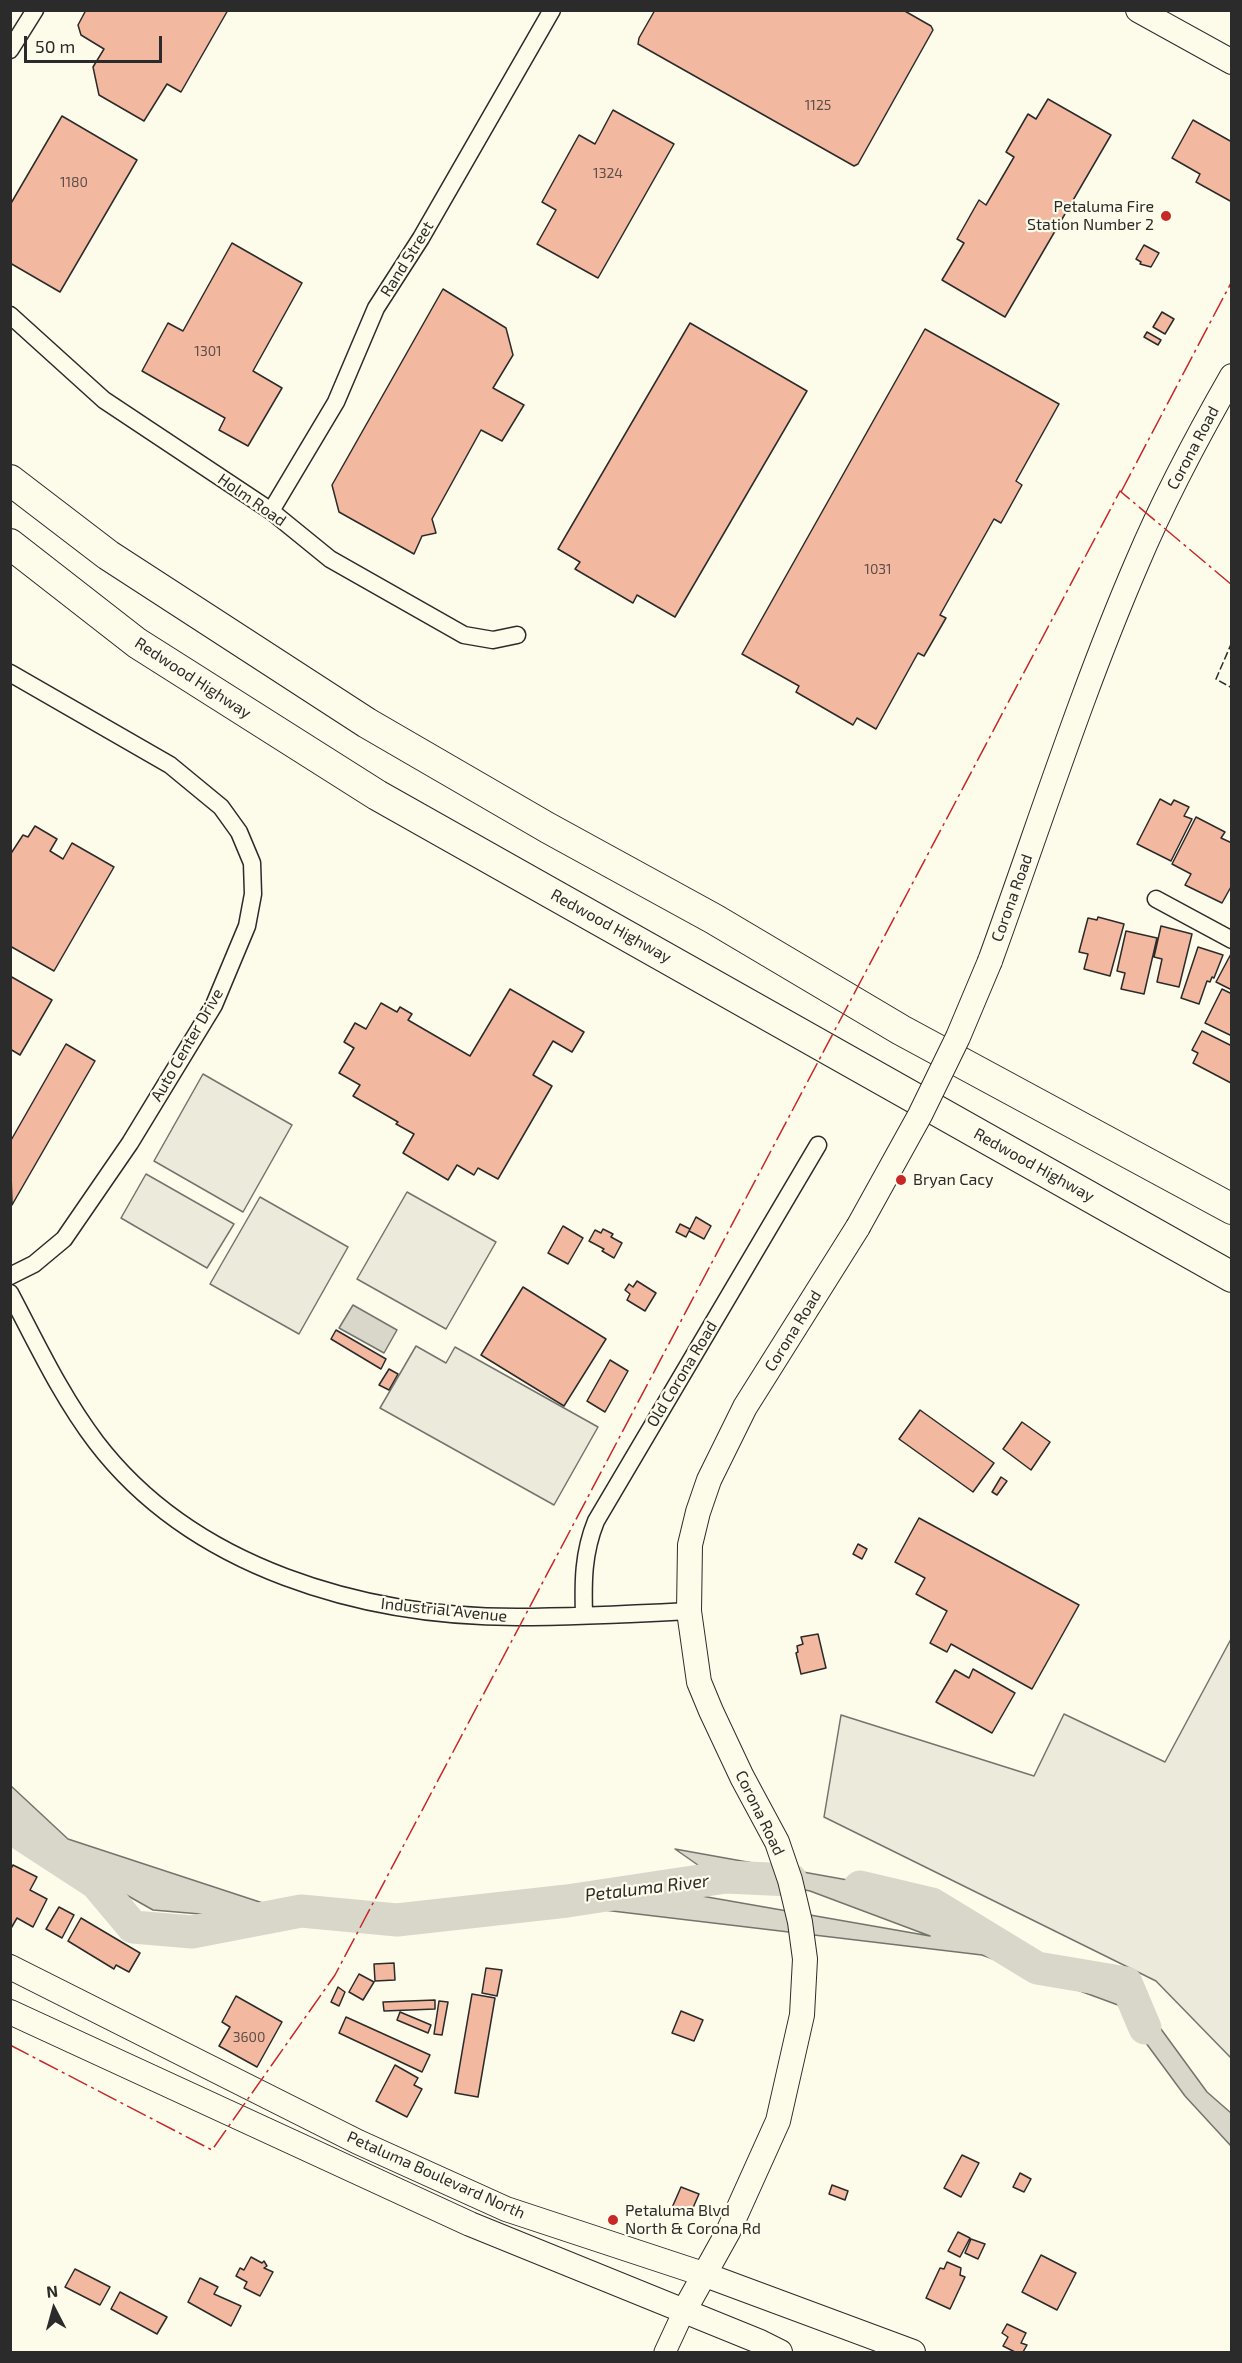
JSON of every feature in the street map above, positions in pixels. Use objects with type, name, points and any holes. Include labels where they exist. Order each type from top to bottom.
[{"type":"highway","points":[[10,480],[108,555],[367,723],[548,828],[714,919],[902,1030],[1232,1209]]},
{"type":"highway","name":"Redwood Highway","points":[[10,544],[137,643],[377,795],[1232,1277]]},
{"type":"main road","points":[[1138,10],[1232,62]]},
{"type":"main road","name":"Corona Road","points":[[684,2311],[728,2232],[778,2121],[802,2015],[805,1959],[793,1891],[777,1842],[742,1777],[699,1682],[689,1611],[690,1545],[698,1512],[713,1472],[745,1407],[858,1227],[920,1115],[958,1037],[990,961],[1058,771],[1137,563],[1176,478],[1232,376]]},
{"type":"main road","name":"Petaluma Boulevard North","points":[[10,1967],[358,2142],[506,2209],[703,2274],[913,2352]]},
{"type":"main road","name":"Petaluma Boulevard North","points":[[10,2012],[470,2224],[780,2352]]},
{"type":"street","points":[[10,50],[34,10]]},
{"type":"street","name":"Rand Street","points":[[271,511],[336,402],[376,308],[421,238],[552,10]]},
{"type":"street","name":"Holm Road","points":[[10,315],[104,400],[271,511],[330,559],[464,635],[493,640],[517,635]]},
{"type":"street","name":"Auto Center Drive","points":[[10,673],[170,765],[222,807],[240,832],[252,863],[253,894],[247,926],[214,1005],[130,1143],[64,1239],[34,1264],[10,1276]]},
{"type":"street","points":[[1156,899],[1232,940]]},
{"type":"street","name":"Old Corona Road","points":[[584,1616],[584,1564],[588,1542],[596,1521],[818,1145]]},
{"type":"street","name":"Industrial Avenue","points":[[10,1293],[55,1380],[97,1444],[122,1472],[192,1531],[286,1578],[394,1607],[454,1614],[516,1617],[689,1611]]},
{"type":"street","points":[[665,2352],[684,2311]]},
{"type":"shaded area","points":[[203,1074],[292,1125],[243,1212],[154,1161]]},
{"type":"shaded area","points":[[146,1174],[234,1224],[207,1268],[121,1218]]},
{"type":"shaded area","points":[[407,1192],[496,1242],[446,1329],[357,1279]]},
{"type":"shaded area","points":[[260,1197],[348,1247],[299,1334],[210,1284]]},
{"type":"shaded area","points":[[416,1346],[446,1363],[455,1347],[598,1427],[554,1505],[380,1408]]},
{"type":"shaded area","points":[[1231,1639],[1231,2058],[1156,1981],[824,1817],[841,1715],[1034,1776],[1064,1714],[1165,1762]]},
{"type":"water","points":[[353,1305],[397,1330],[384,1353],[339,1328]]},
{"type":"water","points":[[10,1785],[68,1839],[278,1908],[416,1908],[633,1884],[930,1936],[810,1891],[705,1870],[675,1849],[881,1886],[1002,1948],[1131,1988],[1207,2092],[1231,2113],[1231,2146],[1185,2096],[1118,2005],[982,1955],[545,1903],[318,1924],[153,1910],[11,1830]]},
{"type":"building","points":[[86,10],[228,10],[181,92],[167,84],[144,121],[99,95],[93,67],[104,49],[81,35],[78,25]]},
{"type":"building","points":[[655,10],[903,10],[931,26],[933,30],[858,164],[854,166],[638,44]]},
{"type":"building","points":[[1048,99],[1111,135],[1005,317],[942,280],[964,243],[957,239],[979,200],[986,205],[1014,157],[1006,152],[1028,114],[1036,119]]},
{"type":"building","points":[[613,110],[674,144],[598,278],[537,244],[556,210],[542,202],[579,135],[595,144]]},
{"type":"building","points":[[62,116],[137,160],[60,292],[10,263],[10,205]]},
{"type":"building","points":[[1193,120],[1232,142],[1232,202],[1196,182],[1200,174],[1172,158]]},
{"type":"building","points":[[232,243],[302,283],[253,371],[282,388],[248,446],[219,430],[225,418],[142,371],[168,323],[183,331]]},
{"type":"building","points":[[1144,245],[1159,253],[1151,267],[1140,264],[1141,262],[1136,259]]},
{"type":"building","points":[[443,289],[506,328],[513,355],[493,388],[524,405],[502,441],[481,430],[432,519],[436,533],[422,536],[414,554],[339,512],[332,485]]},
{"type":"building","points":[[1162,312],[1174,319],[1165,334],[1153,327]]},
{"type":"building","points":[[690,323],[807,391],[675,617],[637,595],[633,603],[575,569],[580,562],[558,549]]},
{"type":"building","points":[[925,329],[1059,404],[1016,481],[1022,485],[1001,523],[994,519],[940,615],[946,618],[924,656],[918,653],[876,729],[857,718],[853,725],[796,692],[799,686],[742,654]]},
{"type":"building","points":[[1147,332],[1161,340],[1158,345],[1144,337]]},
{"type":"building","points":[[1160,799],[1171,805],[1174,800],[1189,807],[1184,816],[1192,819],[1171,861],[1137,844]]},
{"type":"building","points":[[1196,817],[1225,832],[1221,838],[1232,843],[1232,885],[1222,903],[1185,885],[1191,874],[1172,864]]},
{"type":"building","points":[[35,826],[57,839],[50,851],[63,859],[72,843],[114,867],[54,971],[10,946],[10,855],[23,835],[28,837]]},
{"type":"building","points":[[1098,917],[1124,924],[1110,976],[1084,969],[1088,954],[1079,952],[1088,918],[1097,920]]},
{"type":"building","points":[[1161,926],[1192,934],[1179,987],[1157,982],[1162,959],[1154,957]]},
{"type":"building","points":[[1126,931],[1157,938],[1144,994],[1121,989],[1125,973],[1117,971]]},
{"type":"building","points":[[1198,947],[1223,955],[1214,978],[1212,977],[1210,982],[1207,981],[1199,1004],[1181,998]]},
{"type":"building","points":[[1232,952],[1232,990],[1216,982]]},
{"type":"building","points":[[10,976],[52,1000],[20,1055],[10,1049]]},
{"type":"building","points":[[510,989],[584,1032],[572,1052],[553,1041],[533,1075],[552,1086],[498,1179],[478,1168],[474,1175],[457,1165],[448,1180],[403,1153],[414,1134],[353,1096],[360,1085],[339,1073],[354,1048],[344,1042],[355,1023],[366,1029],[381,1003],[397,1012],[400,1007],[412,1014],[408,1020],[470,1056]]},
{"type":"building","points":[[1222,989],[1232,994],[1232,1036],[1205,1023]]},
{"type":"building","points":[[1202,1031],[1232,1046],[1231,1083],[1193,1063],[1198,1053],[1192,1050]]},
{"type":"building","points":[[66,1044],[95,1061],[12,1205],[10,1142]]},
{"type":"building","points":[[696,1217],[711,1226],[704,1239],[689,1231]]},
{"type":"building","points":[[680,1224],[690,1229],[686,1237],[676,1232]]},
{"type":"building","points":[[563,1226],[583,1238],[568,1264],[548,1253]]},
{"type":"building","points":[[603,1229],[613,1234],[611,1237],[622,1243],[614,1258],[602,1251],[604,1249],[589,1241],[595,1230],[601,1233]]},
{"type":"building","points":[[637,1281],[656,1293],[645,1311],[627,1300],[630,1294],[625,1290],[629,1284],[633,1287]]},
{"type":"building","points":[[523,1287],[606,1339],[564,1406],[481,1355]]},
{"type":"building","points":[[336,1330],[386,1359],[381,1369],[331,1339]]},
{"type":"building","points":[[610,1360],[628,1371],[605,1412],[587,1401]]},
{"type":"building","points":[[389,1369],[398,1374],[389,1390],[379,1385]]},
{"type":"building","points":[[920,1410],[994,1463],[973,1492],[899,1439]]},
{"type":"building","points":[[1022,1422],[1050,1442],[1031,1470],[1003,1449]]},
{"type":"building","points":[[1001,1477],[1007,1481],[997,1495],[992,1492]]},
{"type":"building","points":[[919,1518],[1079,1605],[1032,1689],[951,1644],[947,1652],[930,1643],[947,1611],[916,1594],[925,1578],[895,1562]]},
{"type":"building","points":[[858,1544],[867,1549],[862,1559],[853,1554]]},
{"type":"building","points":[[818,1634],[826,1668],[801,1674],[796,1653],[798,1652],[797,1646],[803,1644],[801,1637]]},
{"type":"building","points":[[973,1669],[1015,1693],[992,1733],[936,1702],[955,1670],[969,1678]]},
{"type":"building","points":[[13,1865],[37,1877],[30,1890],[47,1899],[33,1927],[17,1918],[10,1930],[10,1870]]},
{"type":"building","points":[[59,1907],[74,1915],[62,1938],[46,1929]]},
{"type":"building","points":[[81,1918],[140,1953],[129,1972],[116,1965],[114,1969],[68,1941]]},
{"type":"building","points":[[394,1963],[395,1980],[375,1981],[374,1964]]},
{"type":"building","points":[[486,1968],[502,1970],[497,1996],[482,1993]]},
{"type":"building","points":[[359,1974],[374,1982],[363,2000],[349,1992]]},
{"type":"building","points":[[338,1987],[345,1992],[339,2006],[331,2002]]},
{"type":"building","points":[[472,1994],[495,1998],[478,2097],[455,2093]]},
{"type":"building","points":[[236,1996],[282,2022],[257,2067],[219,2046],[230,2027],[222,2022]]},
{"type":"building","points":[[435,2000],[435,2009],[384,2011],[383,2002]]},
{"type":"building","points":[[439,2001],[448,2002],[442,2035],[434,2034]]},
{"type":"building","points":[[681,2011],[703,2020],[694,2041],[672,2033]]},
{"type":"building","points":[[400,2012],[431,2025],[428,2033],[397,2020]]},
{"type":"building","points":[[346,2017],[430,2055],[422,2072],[339,2033]]},
{"type":"building","points":[[395,2065],[418,2078],[414,2085],[422,2089],[407,2117],[376,2101]]},
{"type":"building","points":[[962,2155],[979,2163],[961,2197],[944,2188]]},
{"type":"building","points":[[1020,2173],[1031,2179],[1024,2192],[1013,2187]]},
{"type":"building","points":[[832,2185],[848,2191],[845,2200],[829,2194]]},
{"type":"building","points":[[681,2187],[699,2194],[689,2217],[671,2210]]},
{"type":"building","points":[[958,2232],[970,2238],[960,2257],[948,2251]]},
{"type":"building","points":[[971,2239],[985,2244],[978,2259],[965,2253]]},
{"type":"building","points":[[1041,2255],[1076,2273],[1057,2310],[1022,2292]]},
{"type":"building","points":[[251,2257],[262,2263],[264,2261],[267,2266],[264,2268],[273,2272],[260,2296],[244,2288],[247,2282],[236,2276],[240,2268],[244,2270]]},
{"type":"building","points":[[947,2262],[961,2268],[960,2275],[965,2277],[950,2309],[926,2298],[940,2268],[944,2269]]},
{"type":"building","points":[[75,2269],[110,2287],[100,2305],[65,2287]]},
{"type":"building","points":[[200,2278],[218,2287],[214,2294],[241,2306],[231,2326],[188,2302]]},
{"type":"building","points":[[120,2292],[167,2317],[157,2334],[111,2309]]},
{"type":"building","points":[[1007,2324],[1026,2333],[1021,2343],[1027,2345],[1023,2352],[1015,2352],[1003,2346],[1008,2337],[1002,2333]]},
{"type":"waterway","name":"Petaluma River","points":[[10,1827],[96,1883],[133,1927],[192,1932],[301,1911],[397,1920],[567,1901],[726,1877],[791,1880]]},
{"type":"waterway","name":"Petaluma River","points":[[860,1887],[932,1904],[1037,1968],[1126,1983],[1145,2028]]},
{"type":"fence","points":[[1232,642],[1216,679],[1232,688]]},
{"type":"power","points":[[1121,492],[1232,281]]},
{"type":"power","points":[[10,2045],[212,2150],[335,1975],[1120,491],[1232,585]]},
{"type":"place","name":"Petaluma Fire Station Number 2","points":[[1166,216]]},
{"type":"place","name":"Bryan Cacy","points":[[901,1180]]},
{"type":"place","name":"Petaluma Blvd North & Corona Rd","points":[[613,2220]]}]
